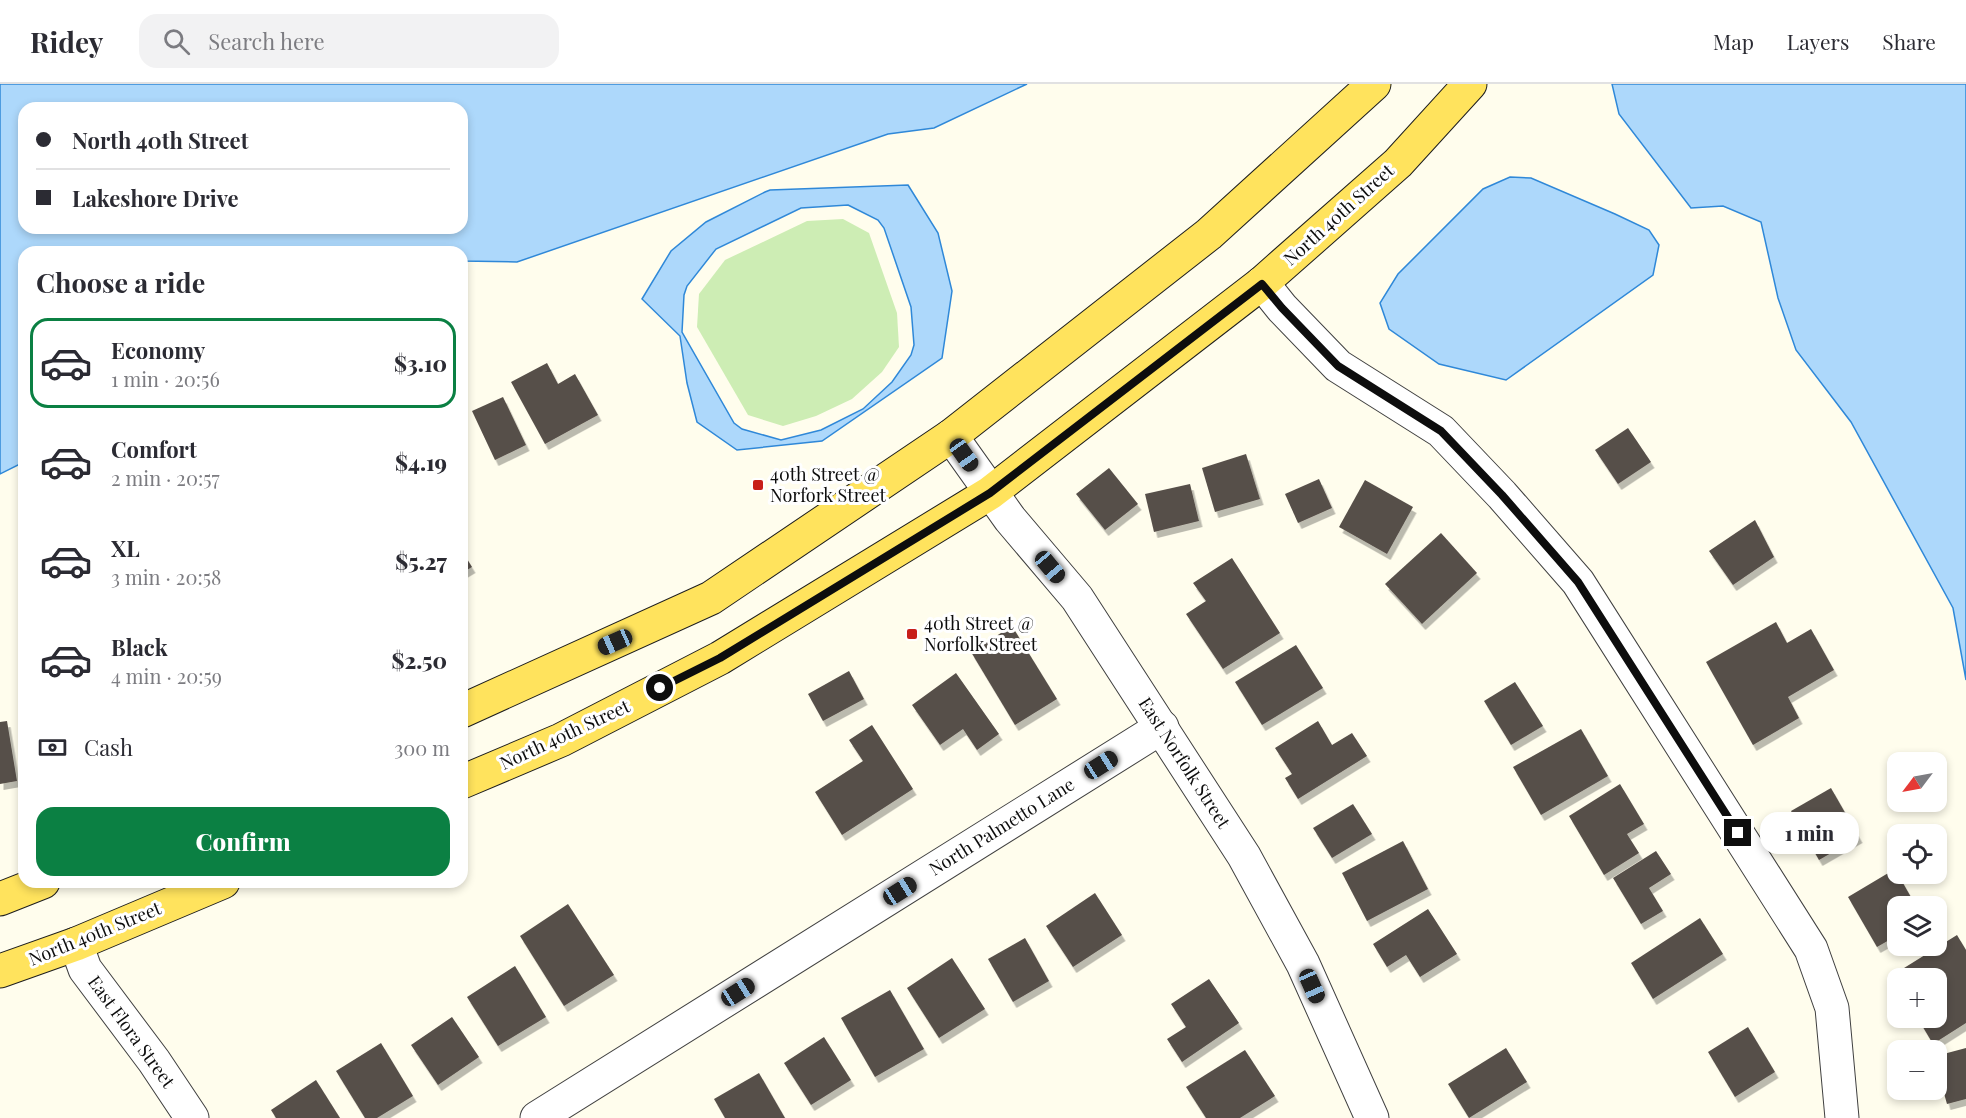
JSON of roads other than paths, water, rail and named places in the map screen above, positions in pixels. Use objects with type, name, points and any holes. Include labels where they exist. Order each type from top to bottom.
[{"type":"main road","points":[[468,708],[711,598],[951,436],[1209,234],[1374,84]]},
{"type":"main road","name":"North 40th Street","points":[[468,779],[561,740],[720,658],[990,493],[1262,284],[1398,163],[1470,84]]},
{"type":"main road","points":[[0,898],[27,888]]},
{"type":"main road","name":"North 40th Street","points":[[0,970],[76,944],[209,888]]},
{"type":"street","points":[[1262,284],[1338,366],[1441,431],[1502,495],[1578,582],[1811,949],[1832,1008],[1842,1118]]},
{"type":"street","name":"East Norfolk Street","points":[[951,436],[990,493],[1077,598],[1244,856],[1302,964],[1369,1117]]},
{"type":"street","name":"North Palmetto Lane","points":[[537,1118],[1162,727]]},
{"type":"street","name":"East Flora Street","points":[[76,944],[85,969],[192,1118]]},
{"type":"water","points":[[0,84],[1027,84],[934,128],[888,134],[517,262],[468,261],[468,246],[18,246],[18,465],[0,474]]},
{"type":"water","points":[[1612,84],[1966,84],[1966,680],[1953,608],[1851,422],[1796,350],[1778,298],[1761,222],[1723,206],[1691,208],[1619,114]]},
{"type":"water","points":[[1510,177],[1531,178],[1615,214],[1649,230],[1659,245],[1653,275],[1506,380],[1439,364],[1389,329],[1380,303],[1398,274],[1483,189]]},
{"type":"water","points":[[908,185],[938,233],[952,291],[942,358],[822,441],[737,450],[697,422],[687,383],[680,336],[642,299],[671,251],[706,222],[770,190]],"holes":[[[848,205],[878,220],[884,228],[911,307],[914,345],[911,355],[892,382],[863,409],[821,430],[781,440],[742,429],[734,423],[682,332],[684,295],[687,286],[716,249],[801,208]]]},
{"type":"place","name":"40th Street @ Norfork Street","points":[[758,485]]},
{"type":"place","name":"40th Street @ Norfolk Street","points":[[912,634]]}]
